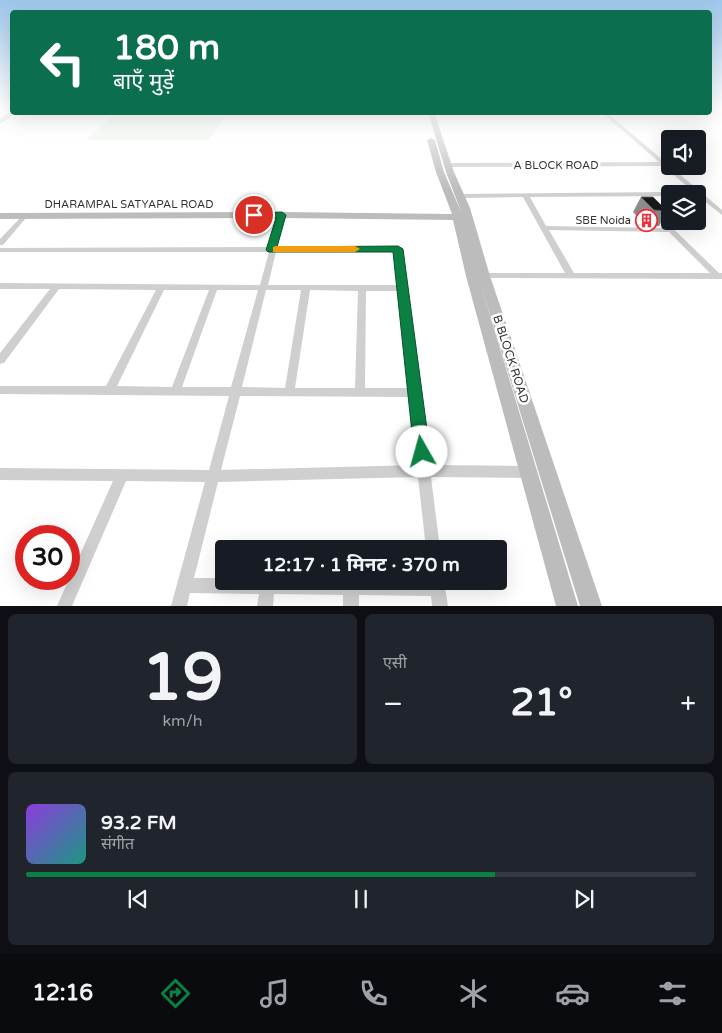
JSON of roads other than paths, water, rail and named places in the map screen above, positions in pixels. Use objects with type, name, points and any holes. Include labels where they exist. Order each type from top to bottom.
[{"type":"street","name":"B BLOCK ROAD","points":[[430,135],[440,172],[461,209],[472,276],[567,606]]},
{"type":"street","name":"B BLOCK ROAD","points":[[438,135],[591,606]]},
{"type":"street","points":[[631,135],[661,161]]},
{"type":"street","name":"A BLOCK ROAD","points":[[448,165],[661,164]]},
{"type":"street","points":[[677,175],[689,185]]},
{"type":"street","points":[[634,194],[640,200]]},
{"type":"street","points":[[461,209],[525,195],[661,194]]},
{"type":"street","points":[[525,195],[571,276]]},
{"type":"street","points":[[706,200],[722,213]]},
{"type":"street","points":[[646,206],[661,220]]},
{"type":"street","name":"DHARAMPAL SATYAPAL ROAD","points":[[0,210],[461,209]]},
{"type":"street","name":"DHARAMPAL SATYAPAL ROAD","points":[[0,216],[282,215],[461,209]]},
{"type":"street","points":[[179,606],[271,250],[282,215]]},
{"type":"street","points":[[0,243],[24,217]]},
{"type":"street","points":[[544,228],[661,230]]},
{"type":"street","points":[[671,230],[719,276]]},
{"type":"street","points":[[0,250],[398,249],[433,540]]},
{"type":"street","points":[[484,276],[719,276]]},
{"type":"street","points":[[0,360],[57,286]]},
{"type":"street","points":[[1,287],[403,288]]},
{"type":"street","points":[[108,391],[161,287]]},
{"type":"street","points":[[175,392],[214,287]]},
{"type":"street","points":[[289,392],[306,287]]},
{"type":"street","points":[[360,393],[362,288]]},
{"type":"street","points":[[0,390],[415,393]]},
{"type":"street","points":[[0,474],[214,476],[424,471],[528,472]]},
{"type":"street","points":[[64,606],[122,474]]},
{"type":"street","points":[[184,585],[215,586]]},
{"type":"street","points":[[265,606],[267,590]]},
{"type":"street","points":[[351,590],[351,606]]},
{"type":"street","points":[[438,590],[440,606]]},
{"type":"place","name":"SBE Noida","points":[[647,220]]}]
